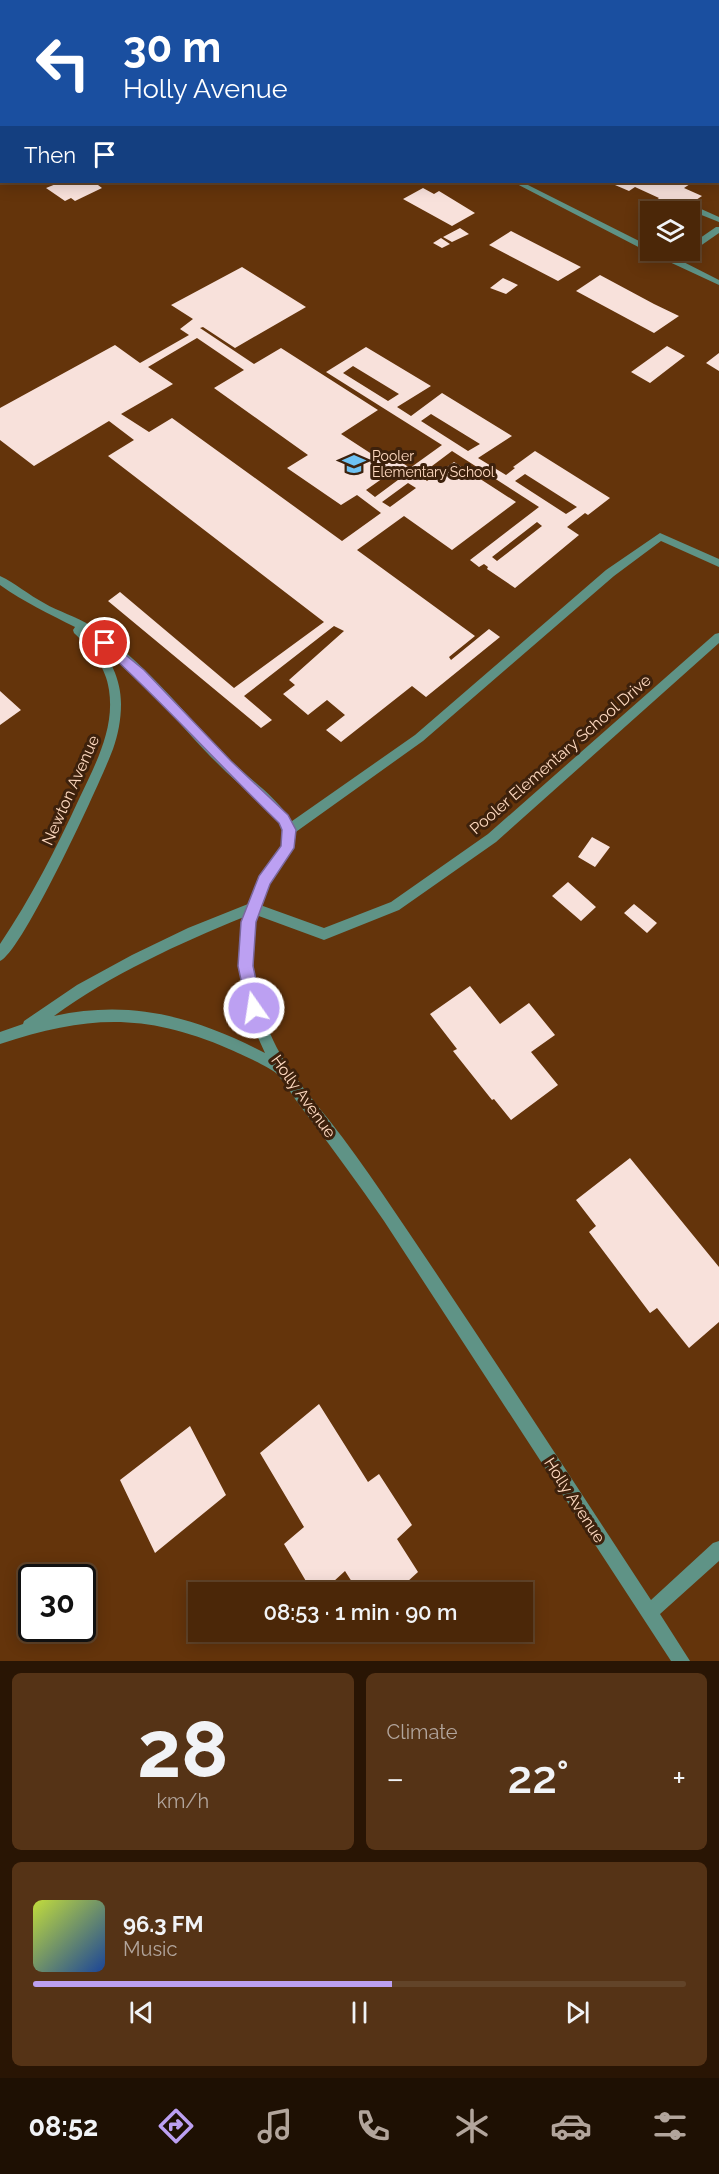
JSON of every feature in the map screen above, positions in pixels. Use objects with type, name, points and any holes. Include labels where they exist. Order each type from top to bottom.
[{"type":"street","points":[[519,183],[640,244]]},
{"type":"street","points":[[700,212],[719,220]]},
{"type":"street","points":[[700,242],[719,229]]},
{"type":"street","points":[[673,261],[719,283]]},
{"type":"street","points":[[0,580],[87,629],[123,657],[227,765],[284,819],[289,830],[419,738],[610,573],[660,537],[719,563]]},
{"type":"street","name":"Newton Avenue","points":[[0,955],[36,897],[66,841],[106,751],[114,725],[115,688],[104,659],[81,633],[52,611]]},
{"type":"street","name":"Pooler Elementary School Drive","points":[[252,908],[324,934],[395,906],[492,838],[719,637]]},
{"type":"street","name":"Holly Avenue","points":[[289,830],[287,848],[264,881],[252,908],[245,952],[248,981],[261,1027],[279,1067],[338,1142],[390,1217],[681,1661]]},
{"type":"street","points":[[24,1030],[91,983],[146,952],[252,908]]},
{"type":"street","points":[[0,1038],[24,1030],[84,1017],[142,1015],[172,1020],[206,1031],[279,1067]]},
{"type":"street","points":[[649,1613],[719,1549]]},
{"type":"building","points":[[58,183],[103,183],[98,185],[102,188],[75,201],[71,198],[65,201],[46,188]]},
{"type":"building","points":[[610,183],[692,183],[684,188],[702,196],[694,201],[655,201],[659,198],[635,187],[629,191]]},
{"type":"building","points":[[423,188],[434,194],[439,191],[475,213],[452,226],[403,199]]},
{"type":"building","points":[[460,228],[469,234],[452,242],[443,237]]},
{"type":"building","points":[[511,231],[581,267],[558,281],[489,245]]},
{"type":"building","points":[[441,238],[450,244],[442,248],[433,243]]},
{"type":"building","points":[[242,267],[306,307],[235,348],[203,327],[200,328],[254,364],[281,348],[378,410],[341,434],[387,464],[395,458],[410,468],[442,445],[326,372],[366,347],[431,386],[397,407],[411,416],[442,393],[512,436],[478,458],[506,475],[535,451],[610,498],[567,527],[579,535],[515,588],[487,569],[488,567],[484,564],[479,567],[470,560],[539,507],[452,451],[420,475],[427,481],[454,462],[516,502],[452,550],[404,516],[357,550],[475,636],[449,657],[451,660],[489,629],[500,637],[426,697],[412,686],[341,742],[326,730],[345,715],[327,700],[308,715],[283,694],[295,685],[289,680],[344,631],[334,626],[244,696],[272,720],[261,728],[108,601],[120,592],[234,688],[324,622],[108,456],[134,440],[109,421],[34,466],[0,440],[0,408],[115,345],[140,363],[189,335],[180,329],[193,319],[171,305]],"holes":[[[197,338],[244,370],[214,388],[308,455],[287,468],[341,505],[357,495],[381,513],[342,541],[172,418],[149,432],[121,414],[173,384],[148,367]],[[353,366],[399,394],[388,401],[343,373]],[[431,414],[480,444],[468,451],[421,421]],[[393,471],[402,477],[375,497],[366,490]],[[525,474],[577,507],[566,514],[515,481]],[[408,483],[416,488],[390,507],[382,502]],[[537,522],[542,526],[497,561],[492,557]]]},
{"type":"building","points":[[600,275],[679,316],[654,333],[576,291]]},
{"type":"building","points":[[503,278],[518,285],[506,294],[490,288]]},
{"type":"building","points":[[667,346],[685,356],[650,383],[631,372]]},
{"type":"building","points":[[719,353],[719,371],[706,363]]},
{"type":"building","points":[[0,691],[21,710],[0,725]]},
{"type":"building","points":[[592,837],[610,847],[595,867],[578,857]]},
{"type":"building","points":[[568,882],[596,907],[581,921],[552,896]]},
{"type":"building","points":[[634,904],[657,923],[647,933],[624,913]]},
{"type":"building","points":[[470,986],[500,1024],[529,1003],[555,1035],[531,1052],[558,1085],[511,1120],[453,1051],[457,1049],[430,1014]]},
{"type":"building","points":[[630,1158],[719,1267],[719,1322],[689,1348],[657,1308],[650,1313],[589,1232],[596,1226],[576,1200]]},
{"type":"building","points":[[319,1404],[368,1482],[379,1474],[412,1525],[397,1539],[418,1572],[407,1582],[352,1582],[345,1571],[333,1582],[306,1582],[284,1544],[304,1527],[260,1453]]},
{"type":"building","points":[[190,1426],[226,1495],[155,1553],[120,1480]]},
{"type":"place","name":"Pooler Elementary School","points":[[354,464]]},
{"type":"route","points":[[105,643],[123,657],[227,765],[284,819],[289,830],[287,848],[264,881],[252,908],[249,922],[245,952],[254,1008]]}]
